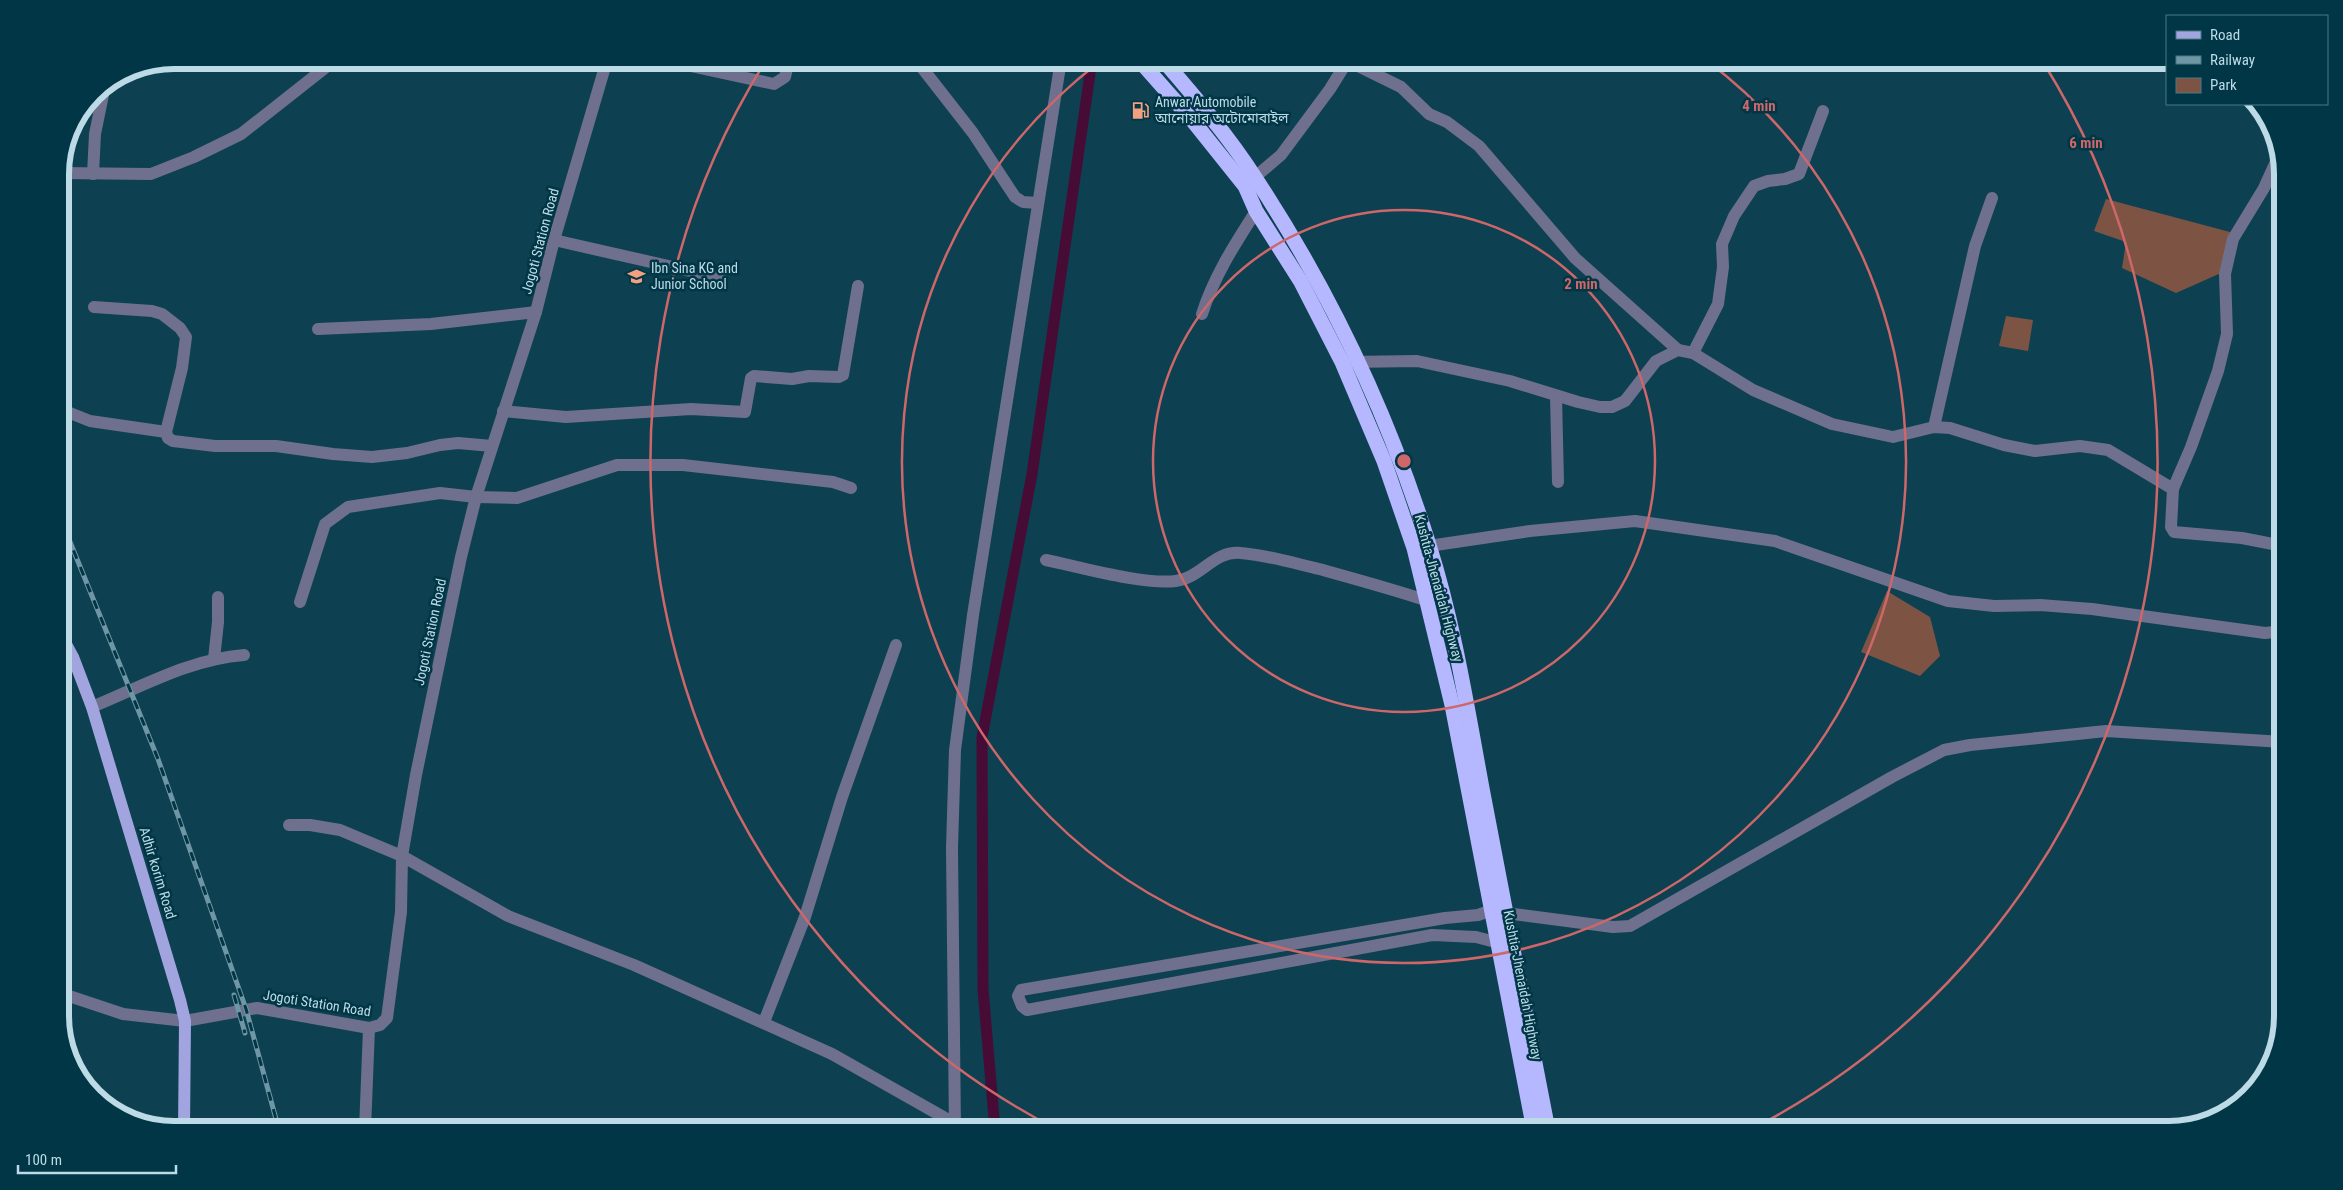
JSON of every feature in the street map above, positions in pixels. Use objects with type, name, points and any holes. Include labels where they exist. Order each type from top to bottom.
[{"type":"highway","name":"Kushtia-Jhenaidah Highway","points":[[1147,69],[1250,182],[1256,211],[1301,282],[1342,362],[1391,483],[1422,547],[1444,601],[1466,699],[1500,915],[1502,939],[1532,1121]]},
{"type":"highway","name":"Kushtia-Jhenaidah Highway","points":[[1171,69],[1208,113],[1250,182],[1315,276],[1359,362],[1406,479],[1422,547],[1428,602],[1500,915]]},
{"type":"highway","points":[[1391,483],[1406,479]]},
{"type":"highway","name":"Kushtia-Jhenaidah Highway","points":[[1502,939],[1546,1121]]},
{"type":"main road","name":"Adhir korim Road","points":[[69,649],[92,707],[153,909],[184,1021],[184,1121]]},
{"type":"street","points":[[69,173],[151,174],[241,134],[324,69]]},
{"type":"street","name":"Jogoti Station Road","points":[[69,996],[123,1014],[184,1021],[257,1008],[370,1028],[380,1025],[387,1018],[401,912],[402,856],[416,775],[476,498],[536,312],[554,240],[604,69]]},
{"type":"street","points":[[705,69],[774,84],[785,77],[787,69]]},
{"type":"street","points":[[923,69],[973,133],[1015,197],[1022,202],[1038,203]]},
{"type":"street","points":[[955,1121],[952,848],[955,750],[973,615],[1060,69]]},
{"type":"street","points":[[1250,182],[1281,155],[1343,69]]},
{"type":"street","points":[[1364,69],[1401,87],[1430,114],[1447,122],[1479,146],[1575,258],[1678,350],[1693,353],[1753,390],[1832,424],[1893,437],[1934,427],[1950,428],[2004,445],[2035,451],[2080,446],[2108,450],[2174,489]]},
{"type":"street","points":[[93,174],[95,134],[102,98]]},
{"type":"street","points":[[1693,353],[1718,304],[1723,267],[1722,244],[1734,216],[1754,186],[1799,174],[1823,111]]},
{"type":"street","points":[[2274,166],[2264,188],[2233,239],[2225,274],[2225,341],[2212,388],[2174,489],[2171,527],[2174,532],[2242,538],[2274,544]]},
{"type":"street","points":[[1934,427],[1975,246],[1992,198]]},
{"type":"street","points":[[1202,314],[1208,294],[1224,262],[1256,211]]},
{"type":"street","points":[[554,240],[721,278]]},
{"type":"street","points":[[503,411],[566,417],[691,409],[745,412],[751,378],[754,376],[792,379],[809,376],[839,378],[843,375],[858,286]]},
{"type":"street","points":[[94,307],[162,314],[184,332],[182,368],[166,432],[168,438],[182,442],[215,446],[276,446],[333,454],[372,456],[407,453],[440,444],[458,443],[492,446]]},
{"type":"street","points":[[318,329],[431,324],[536,312]]},
{"type":"street","points":[[1342,362],[1417,361],[1510,381],[1556,396],[1600,407],[1612,407],[1625,401],[1656,361],[1678,350]]},
{"type":"street","points":[[1556,396],[1558,482]]},
{"type":"street","points":[[69,413],[90,421],[166,432]]},
{"type":"street","points":[[300,602],[325,524],[348,507],[440,493],[476,498],[517,498],[617,465],[683,465],[834,482],[851,488]]},
{"type":"street","points":[[1422,547],[1530,531],[1635,521],[1776,541],[1857,571],[1948,601],[1994,606],[2040,605],[2092,609],[2264,633],[2274,632]]},
{"type":"street","points":[[1046,560],[1152,581],[1178,581],[1199,571],[1222,555],[1240,553],[1270,557],[1348,577],[1428,602]]},
{"type":"street","points":[[214,659],[218,622],[218,597]]},
{"type":"street","points":[[764,1022],[805,917],[842,797],[896,645]]},
{"type":"street","points":[[92,707],[182,669],[214,659],[244,655]]},
{"type":"street","points":[[1502,939],[1432,935],[1027,1010],[1022,1006],[1018,996],[1021,990],[1445,918],[1500,915],[1613,927],[1630,926],[1892,777],[1944,750],[1970,745],[2106,731],[2274,740]]},
{"type":"street","points":[[290,825],[310,824],[340,830],[402,856],[508,916],[634,965],[832,1054],[946,1121]]},
{"type":"street","points":[[365,1121],[370,1028]]},
{"type":"green space","points":[[2106,199],[2230,232],[2221,273],[2176,293],[2122,268],[2126,242],[2094,231]]},
{"type":"green space","points":[[2006,316],[2033,320],[2028,351],[1999,346]]},
{"type":"green space","points":[[1887,591],[1930,617],[1940,656],[1920,676],[1861,652]]},
{"type":"waterway","points":[[994,1121],[983,989],[982,737],[1032,474],[1091,69]]},
{"type":"railway","points":[[69,539],[158,759],[246,1009],[277,1121]]},
{"type":"railway","points":[[234,995],[245,1033]]},
{"type":"place","name":"Anwar Automobile আনোয়ার অটোমোবাইল","points":[[1141,110]]},
{"type":"place","name":"Ibn Sina KG and Junior School","points":[[637,276]]}]
